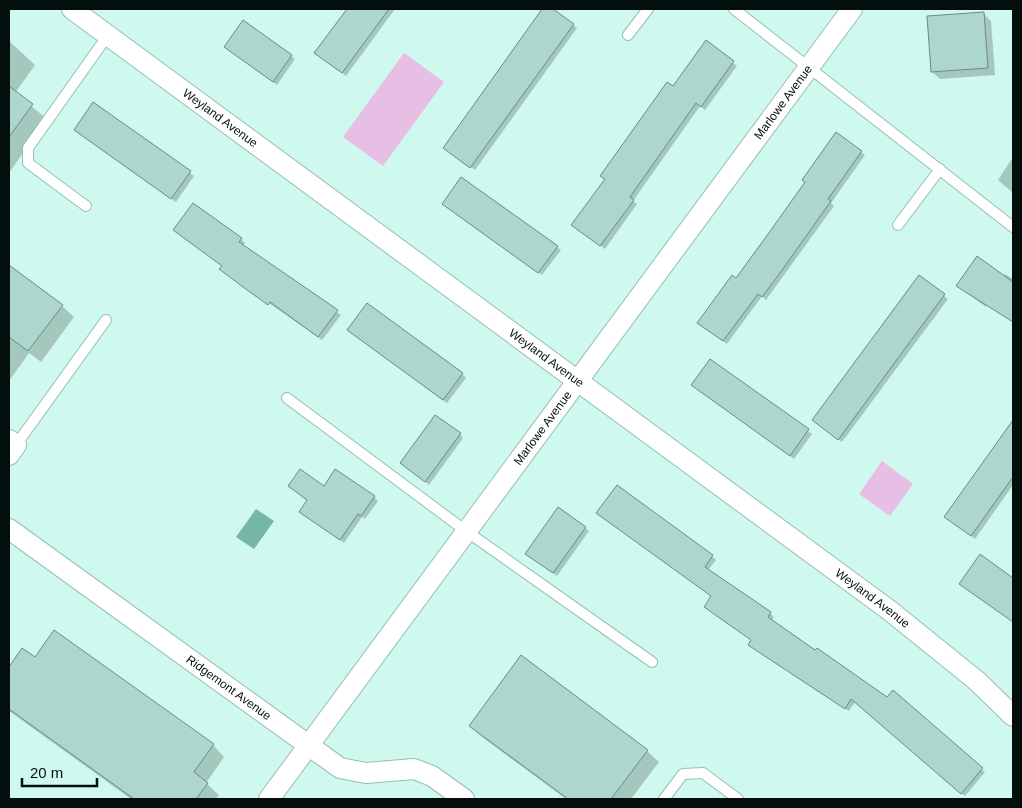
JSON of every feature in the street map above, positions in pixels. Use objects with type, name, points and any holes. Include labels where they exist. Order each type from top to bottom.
[{"type":"street","name":"Weyland Avenue","points":[[72,9],[889,610],[977,681],[1013,716]]},
{"type":"street","name":"Marlowe Avenue","points":[[269,799],[852,9]]},
{"type":"street","name":"Ridgemont Avenue","points":[[9,529],[307,747],[340,768],[366,773],[414,768],[432,776],[464,799]]},
{"type":"lane","points":[[628,35],[648,9]]},
{"type":"lane","points":[[734,9],[810,66],[1013,227]]},
{"type":"lane","points":[[86,206],[28,163],[28,148],[108,35]]},
{"type":"lane","points":[[898,224],[940,169]]},
{"type":"lane","points":[[11,447],[106,320]]},
{"type":"lane","points":[[287,398],[466,531],[652,662]]},
{"type":"lane","points":[[664,799],[683,774],[703,773],[738,799]]},
{"type":"shaded area","points":[[404,53],[444,82],[383,166],[343,137]]},
{"type":"shaded area","points":[[882,461],[913,484],[890,516],[859,494]]},
{"type":"shaded area","points":[[256,509],[274,521],[254,549],[236,537]]},
{"type":"building","points":[[347,9],[389,9],[342,73],[314,53]]},
{"type":"building","points":[[542,9],[553,9],[574,24],[470,168],[443,148]]},
{"type":"building","points":[[984,12],[988,68],[931,72],[927,16]]},
{"type":"building","points":[[243,20],[292,55],[273,82],[224,47]]},
{"type":"building","points":[[706,40],[734,61],[701,107],[696,103],[630,197],[634,200],[600,246],[571,225],[605,179],[600,176],[667,82],[673,86]]},
{"type":"building","points":[[9,86],[33,104],[9,137]]},
{"type":"building","points":[[93,102],[191,171],[171,199],[74,130]]},
{"type":"building","points":[[836,132],[862,151],[828,199],[831,201],[780,273],[762,297],[758,294],[723,341],[697,323],[732,275],[736,278],[771,230],[805,182],[802,180]]},
{"type":"building","points":[[461,177],[558,246],[538,273],[442,204]]},
{"type":"building","points":[[193,203],[242,238],[239,242],[338,310],[318,337],[270,302],[268,305],[243,287],[219,269],[222,266],[173,230]]},
{"type":"building","points":[[977,256],[1013,282],[1013,322],[956,286]]},
{"type":"building","points":[[9,265],[63,305],[28,351],[9,337]]},
{"type":"building","points":[[919,275],[945,294],[838,440],[812,420]]},
{"type":"building","points":[[367,303],[463,373],[443,400],[347,330]]},
{"type":"building","points":[[710,359],[809,429],[790,456],[691,385]]},
{"type":"building","points":[[435,415],[461,433],[425,482],[400,463]]},
{"type":"building","points":[[1013,420],[1013,477],[971,536],[944,517]]},
{"type":"building","points":[[300,469],[324,486],[335,469],[375,496],[361,516],[358,514],[340,540],[299,512],[307,500],[288,486]]},
{"type":"building","points":[[617,485],[713,555],[705,567],[771,612],[768,617],[815,650],[817,648],[887,697],[893,690],[983,768],[961,794],[851,699],[845,709],[748,645],[751,640],[704,607],[711,596],[596,513]]},
{"type":"building","points":[[558,507],[586,527],[553,573],[525,554]]},
{"type":"building","points":[[980,554],[1013,578],[1013,622],[959,584]]},
{"type":"building","points":[[54,630],[214,744],[194,772],[208,783],[196,799],[134,799],[9,709],[9,667],[22,648],[35,657]]},
{"type":"building","points":[[521,655],[648,750],[611,799],[568,799],[469,726]]}]
